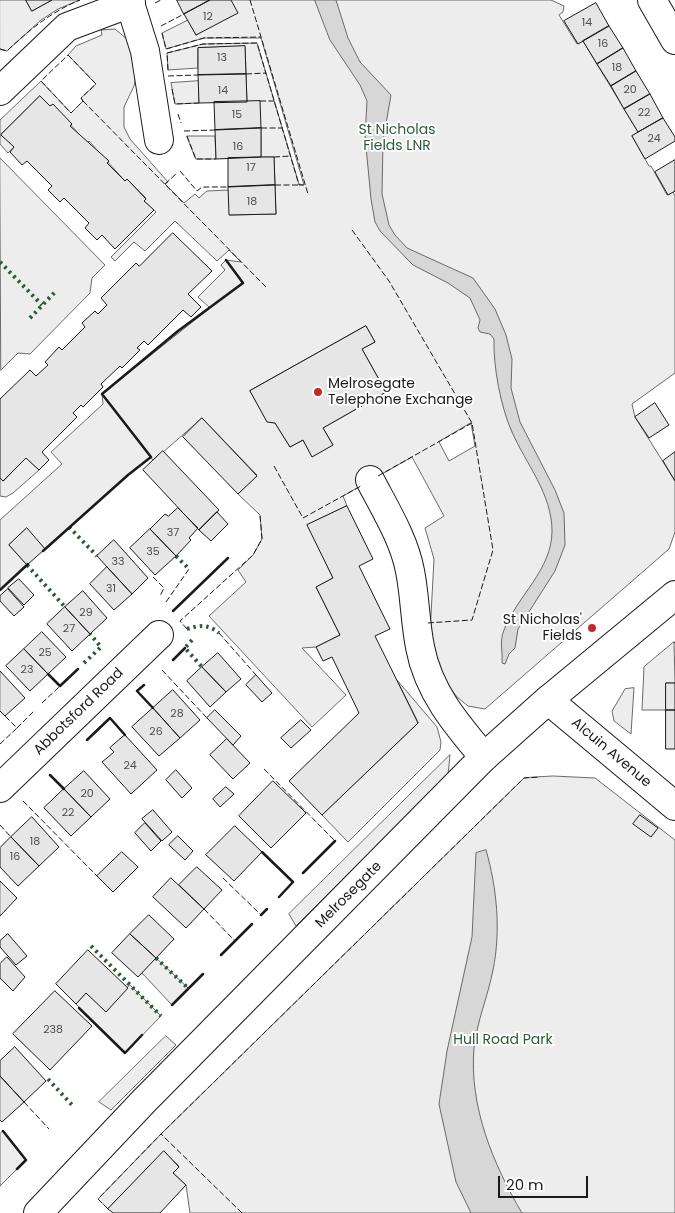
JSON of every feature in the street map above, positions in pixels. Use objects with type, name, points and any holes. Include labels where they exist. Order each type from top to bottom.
[{"type":"street","points":[[652,0],[675,40]]},
{"type":"street","points":[[2,85],[67,27],[130,2],[145,51],[159,140]]},
{"type":"street","points":[[370,480],[401,543],[410,570],[420,649],[434,692],[456,724],[484,757]]},
{"type":"street","name":"Melrosegate","points":[[38,1213],[144,1101],[484,757],[548,700],[675,595]]},
{"type":"street","name":"Abbotsford Road","points":[[0,788],[159,635]]},
{"type":"street","name":"Alcuin Avenue","points":[[548,700],[675,806]]},
{"type":"shaded area","points":[[0,0],[26,0],[32,11],[52,0],[80,0],[58,9],[41,20],[7,51],[0,49]]},
{"type":"shaded area","points":[[231,0],[551,0],[564,6],[563,12],[559,15],[577,44],[583,41],[638,132],[632,136],[667,195],[673,192],[675,196],[675,373],[632,404],[635,417],[675,481],[675,532],[669,549],[485,709],[468,706],[457,697],[443,679],[429,652],[434,559],[425,528],[444,516],[412,457],[343,496],[347,506],[308,525],[333,578],[316,587],[340,635],[316,647],[302,648],[346,695],[312,727],[209,616],[246,582],[238,570],[253,555],[262,539],[260,515],[238,494],[257,475],[202,418],[153,461],[151,457],[128,475],[45,549],[26,529],[9,545],[27,565],[0,590],[0,520],[62,464],[51,452],[103,404],[102,394],[210,308],[198,297],[225,270],[221,265],[226,260],[241,262],[229,250],[217,261],[175,221],[145,251],[134,242],[115,261],[111,257],[156,212],[144,201],[146,198],[127,179],[125,181],[89,141],[87,143],[53,105],[50,106],[40,96],[1,134],[14,147],[8,153],[0,144],[0,120],[41,81],[71,113],[83,101],[81,98],[96,84],[68,55],[76,46],[102,35],[101,30],[115,29],[128,40],[136,76],[134,86],[124,107],[124,127],[130,139],[168,182],[165,184],[184,203],[195,194],[199,198],[207,191],[229,190],[230,215],[276,214],[274,157],[261,157],[261,128],[247,102],[245,47],[198,48],[198,68],[168,70],[167,53],[203,44],[257,43],[299,184],[304,185],[261,38],[204,38],[166,49],[162,33],[188,20],[196,35]],"holes":[[[366,326],[375,342],[362,349],[386,392],[323,428],[333,445],[312,456],[303,440],[290,447],[275,423],[267,421],[250,391]],[[471,423],[475,446],[449,461],[439,442]]]},
{"type":"shaded area","points":[[315,0],[336,0],[348,38],[360,62],[391,95],[383,141],[382,194],[389,225],[407,248],[473,278],[495,309],[506,335],[512,359],[511,388],[520,422],[555,490],[564,513],[565,545],[555,571],[518,629],[515,648],[509,654],[505,664],[502,663],[501,646],[504,630],[540,570],[550,545],[552,531],[548,504],[508,422],[496,374],[494,339],[490,334],[480,332],[478,328],[480,320],[470,298],[448,283],[413,265],[380,231],[375,222],[365,136],[367,101],[360,85],[330,40]]},
{"type":"shaded area","points":[[199,81],[199,103],[175,104],[171,83]]},
{"type":"shaded area","points":[[187,136],[215,136],[216,159],[196,159]]},
{"type":"shaded area","points":[[0,158],[105,265],[92,278],[90,293],[30,354],[18,353],[1,370]]},
{"type":"shaded area","points":[[26,458],[39,470],[13,493],[6,497],[0,496],[0,478],[3,481]]},
{"type":"shaded area","points":[[674,642],[675,683],[666,683],[666,710],[642,710],[644,667]]},
{"type":"shaded area","points":[[397,680],[437,727],[441,742],[440,750],[348,842],[322,815],[418,723]]},
{"type":"shaded area","points":[[634,688],[631,734],[614,721],[612,711],[625,689]]},
{"type":"shaded area","points":[[450,755],[448,775],[296,926],[289,914]]},
{"type":"shaded area","name":"Hull Road Park","points":[[553,776],[595,778],[675,840],[675,1213],[190,1213],[186,1185],[173,1173],[179,1166],[164,1152],[108,1209],[98,1199],[161,1134],[524,778]]},
{"type":"shaded area","points":[[486,850],[493,879],[497,910],[497,940],[493,970],[474,1048],[473,1070],[475,1091],[479,1113],[493,1155],[522,1213],[471,1213],[456,1182],[439,1104],[447,1051],[472,937],[476,853]]},
{"type":"shaded area","points":[[156,958],[188,988],[172,1005],[142,973]]},
{"type":"shaded area","points":[[130,985],[161,1016],[125,1053],[76,1004],[86,993],[106,1011]]},
{"type":"shaded area","points":[[166,1036],[176,1045],[111,1110],[99,1102]]},
{"type":"shaded area","points":[[3,1131],[26,1160],[0,1186],[0,1134]]},
{"type":"building","points":[[26,0],[52,0],[32,11]]},
{"type":"building","points":[[177,0],[210,0],[184,14]]},
{"type":"building","points":[[210,0],[231,0],[238,13],[196,35],[184,14]]},
{"type":"building","points":[[596,3],[609,26],[578,44],[564,21]]},
{"type":"building","points":[[609,26],[623,48],[597,64],[583,41]]},
{"type":"building","points":[[245,46],[246,74],[198,75],[198,48]]},
{"type":"building","points":[[623,48],[636,71],[611,86],[597,64]]},
{"type":"building","points":[[636,71],[650,94],[624,109],[611,86]]},
{"type":"building","points":[[246,74],[247,102],[199,103],[198,75]]},
{"type":"building","points":[[650,94],[663,118],[638,132],[624,109]]},
{"type":"building","points":[[40,96],[50,106],[53,104],[72,124],[70,126],[109,161],[107,163],[125,181],[127,179],[146,199],[144,201],[154,210],[115,249],[102,235],[97,240],[85,228],[89,223],[64,198],[60,202],[48,190],[52,186],[27,161],[22,165],[10,152],[14,147],[1,135]]},
{"type":"building","points":[[260,101],[261,128],[215,130],[214,102]]},
{"type":"building","points":[[663,118],[675,137],[675,141],[645,159],[632,136]]},
{"type":"building","points":[[261,128],[261,157],[216,159],[215,130]]},
{"type":"building","points":[[274,157],[275,185],[228,187],[228,158]]},
{"type":"building","points":[[675,160],[675,191],[668,195],[655,172]]},
{"type":"building","points":[[275,185],[276,214],[229,215],[228,187]]},
{"type":"building","points":[[173,233],[212,271],[188,294],[201,307],[191,317],[183,310],[148,345],[144,341],[137,348],[140,350],[122,368],[120,366],[101,384],[103,387],[83,407],[81,405],[73,413],[77,417],[42,452],[49,460],[39,470],[26,458],[3,481],[0,478],[0,399],[30,370],[36,376],[48,365],[45,362],[59,347],[62,350],[85,327],[82,323],[95,311],[98,314],[107,305],[101,298],[136,263],[139,266]]},
{"type":"building","name":"Melrosegate Telephone Exchange","points":[[366,326],[375,342],[362,349],[386,392],[323,428],[333,445],[312,457],[303,440],[290,447],[275,423],[267,422],[250,391]]},
{"type":"building","points":[[655,403],[669,425],[649,438],[635,417]]},
{"type":"building","points":[[202,418],[257,476],[238,494],[183,437]]},
{"type":"building","points":[[163,451],[219,510],[199,530],[143,470]]},
{"type":"building","points":[[675,452],[675,481],[663,461]]},
{"type":"building","points":[[347,506],[373,559],[359,566],[390,629],[375,636],[418,723],[322,815],[289,781],[359,713],[332,657],[323,661],[316,647],[340,635],[316,587],[333,578],[307,525]]},
{"type":"building","points":[[178,508],[198,528],[189,538],[191,540],[176,556],[150,529],[165,514],[168,516]]},
{"type":"building","points":[[217,512],[228,524],[211,541],[199,530]]},
{"type":"building","points":[[27,528],[45,549],[27,565],[9,545]]},
{"type":"building","points":[[150,529],[176,556],[155,575],[130,548]]},
{"type":"building","points":[[114,540],[148,578],[132,594],[97,556]]},
{"type":"building","points":[[107,567],[132,594],[114,610],[90,584]]},
{"type":"building","points":[[19,579],[34,595],[24,605],[8,588]]},
{"type":"building","points":[[8,589],[24,607],[14,616],[0,601],[0,596]]},
{"type":"building","points":[[83,591],[107,618],[90,634],[65,607]]},
{"type":"building","points":[[65,607],[90,634],[72,651],[47,624]]},
{"type":"building","points":[[42,632],[66,657],[48,674],[24,649]]},
{"type":"building","points":[[24,649],[48,674],[30,691],[6,666]]},
{"type":"building","points":[[218,653],[241,679],[226,692],[202,667]]},
{"type":"building","points":[[202,667],[226,692],[210,707],[187,681]]},
{"type":"building","points":[[0,671],[25,698],[5,716],[0,711]]},
{"type":"building","points":[[256,675],[272,693],[262,702],[246,685]]},
{"type":"building","points":[[666,683],[675,683],[675,710],[666,710]]},
{"type":"building","points":[[173,690],[200,720],[180,738],[153,708]]},
{"type":"building","points":[[153,708],[180,738],[159,756],[132,727]]},
{"type":"building","points":[[215,710],[241,736],[233,745],[207,718]]},
{"type":"building","points":[[666,710],[675,710],[675,749],[666,749]]},
{"type":"building","points":[[301,720],[311,730],[291,748],[281,738]]},
{"type":"building","points":[[125,735],[157,770],[131,794],[102,762],[114,752],[110,748]]},
{"type":"building","points":[[227,739],[250,763],[233,779],[210,755]]},
{"type":"building","points":[[176,770],[192,788],[182,798],[166,780]]},
{"type":"building","points":[[84,771],[110,799],[91,817],[64,789]]},
{"type":"building","points":[[273,781],[306,813],[271,848],[239,816]]},
{"type":"building","points":[[226,787],[234,794],[220,807],[213,799]]},
{"type":"building","points":[[64,789],[91,817],[71,836],[44,808]]},
{"type":"building","points":[[153,810],[172,832],[162,841],[142,819]]},
{"type":"building","points":[[640,815],[658,828],[651,837],[633,824]]},
{"type":"building","points":[[32,817],[59,847],[39,866],[11,837]]},
{"type":"building","points":[[145,823],[161,841],[151,851],[135,833]]},
{"type":"building","points":[[235,826],[262,852],[234,881],[206,855]]},
{"type":"building","points":[[178,836],[193,851],[185,860],[169,845]]},
{"type":"building","points":[[11,837],[39,866],[18,886],[0,867],[0,848]]},
{"type":"building","points":[[122,852],[138,867],[113,892],[97,876]]},
{"type":"building","points":[[197,867],[222,890],[204,909],[179,885]]},
{"type":"building","points":[[171,878],[204,909],[186,928],[153,897]]},
{"type":"building","points":[[0,881],[17,898],[0,916]]},
{"type":"building","points":[[149,915],[174,939],[156,958],[130,934]]},
{"type":"building","points":[[8,934],[27,956],[16,965],[0,947],[0,941]]},
{"type":"building","points":[[130,934],[156,958],[138,977],[112,953]]},
{"type":"building","points":[[88,950],[128,988],[106,1012],[86,993],[76,1004],[56,984]]},
{"type":"building","points":[[7,957],[25,977],[13,991],[0,978],[0,964]]},
{"type":"building","points":[[55,991],[92,1026],[50,1070],[13,1034]]},
{"type":"building","points":[[15,1047],[46,1081],[24,1102],[0,1076],[0,1061]]},
{"type":"building","points":[[0,1076],[24,1102],[2,1122],[0,1120]]},
{"type":"building","points":[[164,1151],[179,1167],[173,1173],[186,1185],[160,1213],[113,1213],[108,1209]]},
{"type":"hedge","points":[[0,262],[42,305]]},
{"type":"hedge","points":[[30,318],[55,292]]},
{"type":"hedge","points":[[69,527],[97,556]]},
{"type":"hedge","points":[[176,556],[189,569]]},
{"type":"hedge","points":[[27,565],[65,607]]},
{"type":"hedge","points":[[187,629],[204,626],[219,633]]},
{"type":"hedge","points":[[84,663],[101,647],[90,634]]},
{"type":"hedge","points":[[192,640],[185,648],[202,667]]},
{"type":"hedge","points":[[91,946],[161,1016]]},
{"type":"hedge","points":[[156,958],[188,988]]},
{"type":"hedge","points":[[48,1079],[72,1105]]},
{"type":"fence","points":[[0,49],[7,51],[42,21],[80,0]]},
{"type":"fence","points":[[155,3],[161,0]]},
{"type":"fence","points":[[250,0],[308,194]]},
{"type":"fence","points":[[161,26],[184,14]]},
{"type":"fence","points":[[162,33],[166,49],[204,38],[261,37]]},
{"type":"fence","points":[[168,70],[167,53],[203,44],[257,43],[299,185],[305,185]]},
{"type":"fence","points":[[68,55],[96,84],[81,98],[83,101],[71,113],[41,81],[68,55]]},
{"type":"fence","points":[[246,74],[266,73]]},
{"type":"fence","points":[[168,76],[198,75]]},
{"type":"fence","points":[[172,89],[175,104],[199,103]]},
{"type":"fence","points":[[83,101],[266,287]]},
{"type":"fence","points":[[260,101],[274,101]]},
{"type":"fence","points":[[178,114],[181,123]]},
{"type":"fence","points":[[261,128],[282,128]]},
{"type":"fence","points":[[184,131],[215,130]]},
{"type":"fence","points":[[187,136],[196,159],[216,159]]},
{"type":"fence","points":[[274,157],[291,156]]},
{"type":"fence","points":[[180,171],[197,191],[202,187],[228,187]]},
{"type":"fence","points":[[165,184],[176,174]]},
{"type":"fence","points":[[275,185],[299,185]]},
{"type":"fence","points":[[352,230],[389,281],[472,423],[493,550],[472,620],[427,623]]},
{"type":"fence","points":[[378,476],[472,423]]},
{"type":"fence","points":[[274,466],[303,518],[361,486]]},
{"type":"fence","points":[[187,629],[180,621],[253,555],[262,539],[260,515]]},
{"type":"fence","points":[[166,602],[189,569]]},
{"type":"fence","points":[[153,577],[164,588],[160,596]]},
{"type":"fence","points":[[219,633],[256,675]]},
{"type":"fence","points":[[162,670],[207,718]]},
{"type":"fence","points":[[42,703],[60,686]]},
{"type":"fence","points":[[17,728],[34,711]]},
{"type":"fence","points":[[0,744],[17,728],[5,716]]},
{"type":"fence","points":[[264,769],[335,841]]},
{"type":"fence","points":[[242,1213],[161,1134],[524,778],[540,777]]},
{"type":"fence","points":[[23,801],[97,876]]},
{"type":"fence","points":[[0,825],[11,837]]},
{"type":"fence","points":[[223,878],[261,915]]},
{"type":"fence","points":[[204,909],[235,941]]},
{"type":"fence","points":[[24,1102],[49,1129]]},
{"type":"fence","points":[[108,1209],[98,1199],[161,1134]]},
{"type":"wall","points":[[43,551],[128,475],[151,457],[102,394],[178,331],[243,283],[226,260]]},
{"type":"wall","points":[[173,611],[228,558]]},
{"type":"wall","points":[[0,590],[28,564]]},
{"type":"wall","points":[[173,660],[185,648]]},
{"type":"wall","points":[[48,674],[60,686],[78,669]]},
{"type":"wall","points":[[144,685],[137,691],[153,708]]},
{"type":"wall","points":[[87,740],[110,718],[125,735]]},
{"type":"wall","points":[[50,775],[64,789]]},
{"type":"wall","points":[[303,873],[335,841]]},
{"type":"wall","points":[[262,852],[293,882],[279,897]]},
{"type":"wall","points":[[261,915],[267,909]]},
{"type":"wall","points":[[221,955],[252,924]]},
{"type":"wall","points":[[172,1005],[203,974]]},
{"type":"wall","points":[[79,1008],[125,1053],[142,1035]]},
{"type":"wall","points":[[3,1131],[26,1160],[17,1169]]},
{"type":"place","name":"Melrosegate Telephone Exchange","points":[[318,392]]},
{"type":"place","name":"St Nicholas' Fields","points":[[592,628]]},
{"type":"park label","name":"St Nicholas Fields LNR","points":[[397,138]]}]
